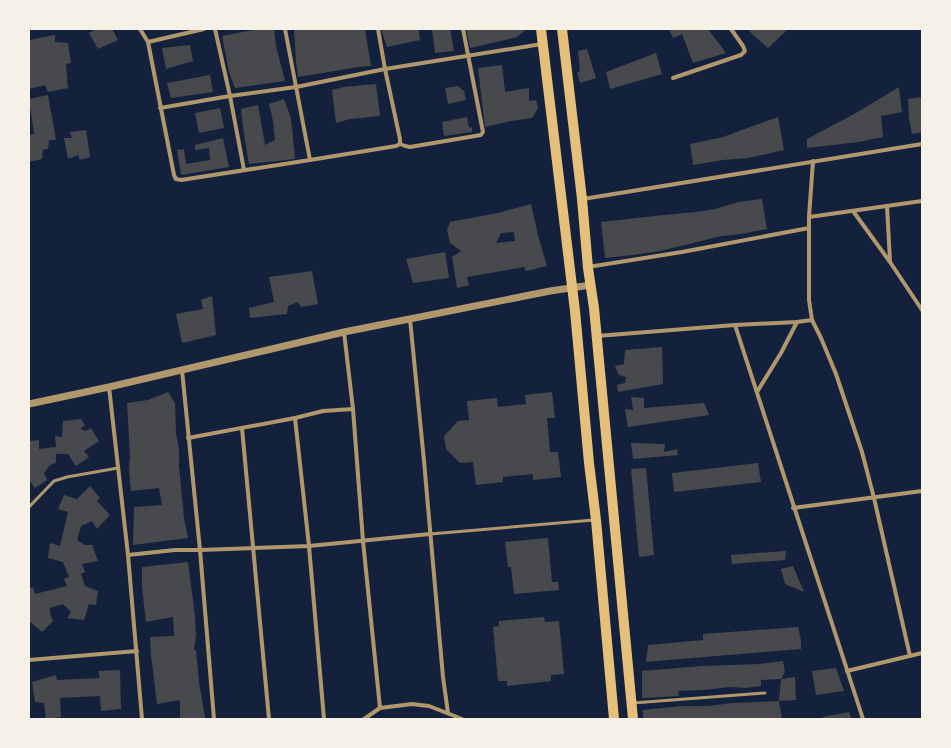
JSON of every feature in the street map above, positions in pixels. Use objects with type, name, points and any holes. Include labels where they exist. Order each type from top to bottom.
[{"type":"main road","points":[[541,29],[568,249],[571,288],[575,311],[614,719]]},
{"type":"main road","points":[[562,29],[591,285],[633,719]]},
{"type":"street","points":[[140,29],[148,42],[174,175],[176,179],[181,180],[396,146],[400,144],[410,147],[481,135],[483,132],[467,56],[463,29]]},
{"type":"street","points":[[148,42],[204,29]]},
{"type":"street","points":[[214,29],[230,96],[244,170]]},
{"type":"street","points":[[285,29],[310,160]]},
{"type":"street","points":[[378,29],[400,144]]},
{"type":"street","points":[[673,78],[741,55],[745,51],[731,29]]},
{"type":"street","points":[[160,108],[230,96],[296,88],[385,69],[543,44]]},
{"type":"street","points":[[582,199],[922,144]]},
{"type":"street","points":[[813,161],[809,228],[809,300],[812,320],[836,374],[862,452],[910,656]]},
{"type":"street","points":[[810,217],[922,201]]},
{"type":"street","points":[[887,206],[890,262]]},
{"type":"street","points":[[853,211],[922,310]]},
{"type":"street","points":[[588,268],[809,228]]},
{"type":"street","points":[[29,404],[109,387],[344,332],[591,285]]},
{"type":"street","points":[[410,319],[443,677],[448,713]]},
{"type":"street","points":[[596,336],[812,320]]},
{"type":"street","points":[[757,392],[781,353],[797,322]]},
{"type":"street","points":[[736,325],[793,508],[863,719]]},
{"type":"street","points":[[344,332],[353,409],[363,541],[380,708]]},
{"type":"street","points":[[182,370],[200,550],[214,719]]},
{"type":"street","points":[[109,387],[128,555],[142,719]]},
{"type":"street","points":[[188,438],[295,418],[323,411],[353,409]]},
{"type":"street","points":[[295,418],[324,719]]},
{"type":"street","points":[[242,428],[269,719]]},
{"type":"street","points":[[793,508],[922,491]]},
{"type":"street","points":[[128,555],[174,550],[308,546],[430,534]]},
{"type":"street","points":[[29,660],[137,651]]},
{"type":"street","points":[[847,672],[922,652]]},
{"type":"street","points":[[364,719],[380,708],[412,704],[429,706],[462,719]]},
{"type":"lane","points":[[29,507],[54,481],[118,468]]},
{"type":"lane","points":[[430,534],[596,520]]},
{"type":"lane","points":[[632,704],[765,694]]},
{"type":"building","points":[[96,29],[112,29],[118,40],[98,49],[89,33]]},
{"type":"building","points":[[258,29],[274,29],[276,46],[285,81],[235,88],[229,72],[222,36]]},
{"type":"building","points":[[294,29],[365,29],[371,66],[298,77]]},
{"type":"building","points":[[381,29],[419,29],[420,40],[387,47]]},
{"type":"building","points":[[432,29],[450,29],[454,51],[435,53]]},
{"type":"building","points":[[466,29],[525,30],[517,37],[470,48]]},
{"type":"building","points":[[669,29],[708,29],[726,53],[693,63],[682,34],[673,38]]},
{"type":"building","points":[[748,29],[788,29],[768,48]]},
{"type":"building","points":[[55,35],[55,42],[68,43],[71,63],[66,64],[68,88],[48,92],[45,85],[29,89],[29,40]]},
{"type":"building","points":[[190,45],[193,61],[166,69],[162,48]]},
{"type":"building","points":[[587,49],[596,78],[580,83],[577,73],[580,71],[578,51]]},
{"type":"building","points":[[656,53],[662,74],[610,89],[606,72]]},
{"type":"building","points":[[502,65],[505,92],[529,88],[529,101],[536,100],[538,108],[532,118],[485,127],[478,68]]},
{"type":"building","points":[[210,75],[213,92],[171,98],[167,83]]},
{"type":"building","points":[[376,84],[380,116],[350,119],[336,123],[332,90],[343,87]]},
{"type":"building","points":[[458,86],[464,91],[466,100],[448,104],[445,88]]},
{"type":"building","points":[[899,87],[902,112],[881,116],[883,137],[859,142],[807,148],[807,139],[856,113]]},
{"type":"building","points":[[48,95],[56,140],[49,140],[48,149],[43,150],[42,159],[29,162],[29,135],[34,134],[29,99]]},
{"type":"building","points":[[922,97],[922,132],[912,134],[908,99]]},
{"type":"building","points":[[284,99],[291,118],[295,159],[249,164],[241,109],[258,105],[265,145],[275,140],[269,104]]},
{"type":"building","points":[[220,108],[224,128],[199,133],[195,113]]},
{"type":"building","points":[[467,117],[469,128],[472,127],[472,132],[444,136],[442,122]]},
{"type":"building","points":[[778,117],[784,150],[748,158],[693,165],[690,144],[723,137]]},
{"type":"building","points":[[86,130],[90,157],[80,160],[78,155],[68,159],[64,138],[72,138],[70,132]]},
{"type":"building","points":[[223,138],[229,167],[181,175],[177,150],[184,149],[186,164],[210,160],[209,148],[195,150],[195,145]]},
{"type":"building","points":[[762,199],[767,229],[722,236],[660,251],[605,258],[601,222],[696,212],[715,209],[738,202]]},
{"type":"building","points":[[531,204],[547,266],[526,271],[524,267],[467,277],[469,285],[457,288],[452,257],[461,251],[450,243],[447,230],[450,222],[498,213]],"holes":[[[514,232],[515,241],[496,243],[501,233]]]},
{"type":"building","points":[[445,252],[449,278],[413,283],[406,259]]},
{"type":"building","points":[[312,271],[318,304],[301,307],[298,302],[288,306],[287,314],[250,318],[249,308],[274,302],[269,277]]},
{"type":"building","points":[[212,296],[216,335],[182,343],[176,314],[203,309],[201,300]]},
{"type":"building","points":[[662,347],[663,384],[618,392],[617,385],[625,383],[626,377],[619,375],[615,366],[624,364],[625,350]]},
{"type":"building","points":[[168,392],[175,403],[176,433],[179,450],[184,518],[188,538],[133,545],[134,507],[162,505],[159,488],[131,491],[127,403],[148,400]]},
{"type":"building","points":[[552,392],[555,418],[547,418],[550,452],[558,452],[561,477],[533,480],[533,474],[503,477],[503,482],[476,485],[473,462],[460,463],[446,449],[444,436],[458,421],[469,420],[467,401],[497,398],[498,407],[526,404],[525,395]]},
{"type":"building","points":[[631,397],[644,398],[644,408],[704,403],[709,415],[628,427],[625,409],[633,410]]},
{"type":"building","points":[[81,419],[85,425],[80,429],[86,431],[91,428],[99,441],[84,451],[89,457],[76,466],[68,454],[56,454],[56,463],[50,465],[44,473],[47,480],[35,488],[29,480],[29,441],[39,440],[39,449],[56,447],[55,436],[62,437],[63,421]]},
{"type":"building","points":[[631,443],[665,444],[664,452],[677,449],[678,455],[633,459]]},
{"type":"building","points":[[758,463],[761,482],[674,492],[672,473]]},
{"type":"building","points":[[646,468],[654,555],[639,557],[631,469]]},
{"type":"building","points":[[90,486],[100,498],[97,501],[110,515],[97,529],[92,521],[81,526],[77,540],[85,545],[92,545],[98,561],[82,564],[85,572],[81,574],[85,586],[98,591],[96,605],[89,604],[84,620],[67,618],[71,612],[63,604],[50,608],[53,621],[42,632],[29,621],[29,588],[33,587],[35,594],[67,586],[64,579],[69,577],[63,562],[48,558],[50,543],[60,546],[68,512],[58,509],[64,495],[77,499]]},
{"type":"building","points":[[548,538],[552,582],[558,582],[559,590],[514,594],[511,567],[508,567],[505,542]]},
{"type":"building","points":[[786,551],[785,560],[732,564],[731,555]]},
{"type":"building","points":[[188,562],[195,616],[196,635],[194,650],[196,650],[199,682],[205,718],[197,719],[180,719],[180,700],[157,704],[150,637],[174,636],[173,617],[146,622],[142,586],[142,567]]},
{"type":"building","points":[[793,566],[804,592],[785,584],[781,569]]},
{"type":"building","points":[[544,617],[545,622],[559,621],[564,674],[551,675],[551,681],[507,686],[507,681],[498,681],[493,627],[499,626],[499,621]]},
{"type":"building","points":[[798,627],[801,640],[801,649],[646,662],[648,645],[703,640],[703,634]]},
{"type":"building","points":[[783,661],[785,672],[781,679],[761,680],[761,686],[678,691],[679,696],[642,698],[642,671],[702,666],[760,664]]},
{"type":"building","points":[[836,668],[844,691],[816,695],[812,671]]},
{"type":"building","points":[[120,670],[121,709],[101,711],[100,696],[60,698],[61,717],[46,719],[44,703],[35,702],[32,682],[56,675],[57,680],[100,678],[98,671]]},
{"type":"building","points":[[795,677],[796,700],[779,701],[781,679]]},
{"type":"building","points":[[779,701],[782,719],[643,719],[643,710],[682,706],[709,706],[732,703]]},
{"type":"building","points":[[849,712],[852,719],[823,719],[823,717]]}]
